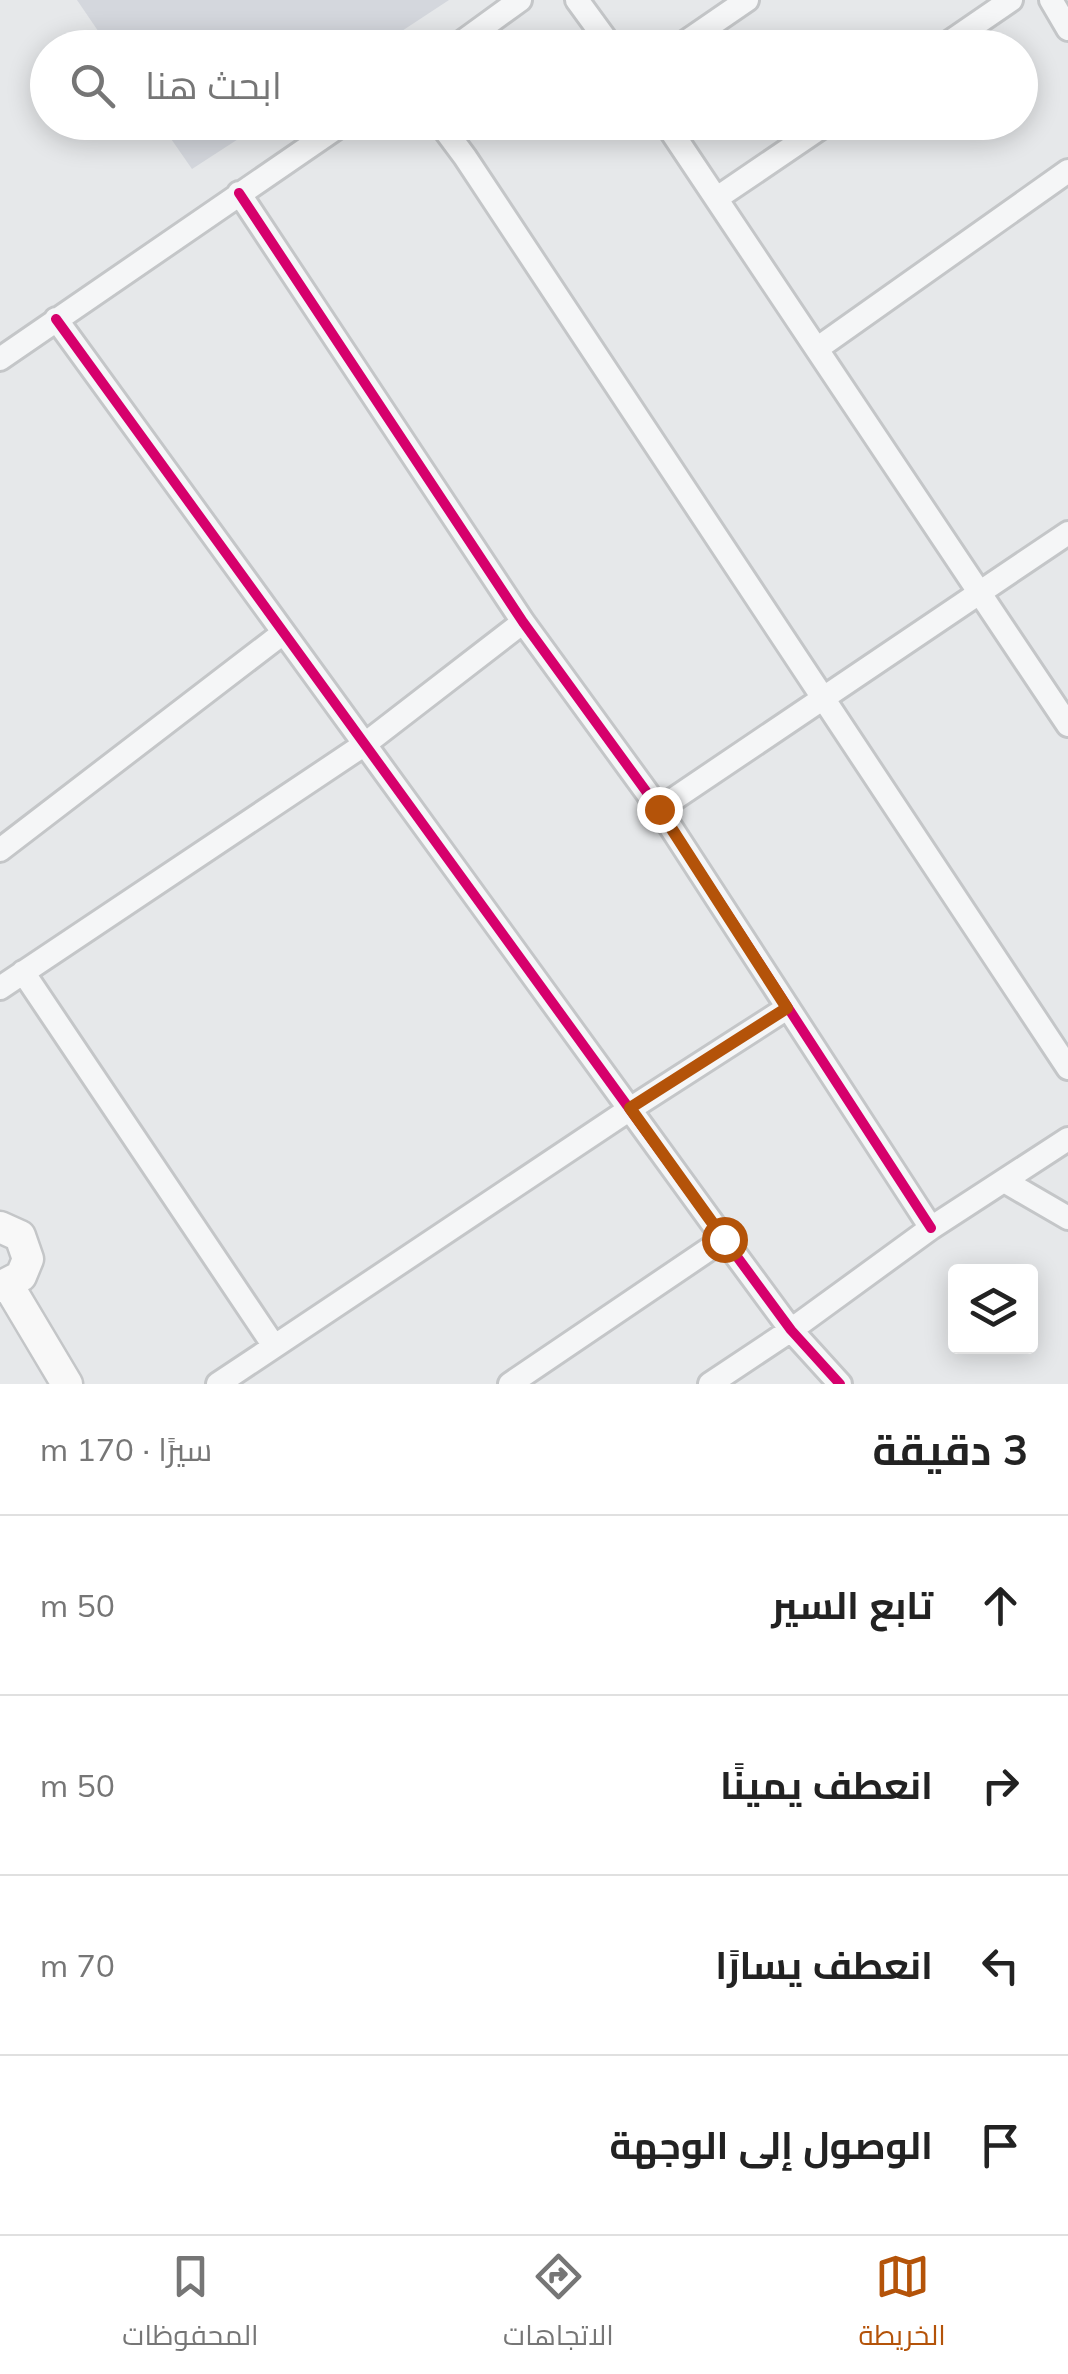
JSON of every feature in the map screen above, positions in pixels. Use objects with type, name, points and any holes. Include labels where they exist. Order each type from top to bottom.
[{"type":"street","points":[[479,30],[520,0]]},
{"type":"street","points":[[576,0],[598,30]]},
{"type":"street","points":[[703,30],[747,0]]},
{"type":"street","points":[[968,30],[1012,0]]},
{"type":"street","points":[[1051,0],[1068,29]]},
{"type":"street","points":[[0,358],[318,140]]},
{"type":"street","points":[[452,140],[1068,1068]]},
{"type":"street","points":[[677,140],[1068,725]]},
{"type":"street","points":[[717,198],[803,140]]},
{"type":"street","points":[[818,348],[1068,170]]},
{"type":"street","points":[[239,193],[523,622],[659,809],[931,1228]]},
{"type":"street","points":[[56,319],[724,1239],[791,1330],[840,1384]]},
{"type":"street","points":[[0,347],[0,358]]},
{"type":"street","points":[[659,809],[1068,533]]},
{"type":"street","points":[[0,988],[366,744],[523,622]]},
{"type":"street","points":[[0,850],[282,632]]},
{"type":"street","points":[[24,972],[274,1346]]},
{"type":"street","points":[[218,1384],[630,1108],[787,1008]]},
{"type":"street","points":[[710,1384],[931,1228],[1068,1139]]},
{"type":"street","points":[[1006,1182],[1068,1218]]},
{"type":"street","points":[[0,1227],[20,1236],[28,1253],[24,1271],[4,1286],[67,1384]]},
{"type":"street","points":[[510,1384],[724,1239]]},
{"type":"shaded area","points":[[77,0],[449,0],[403,30],[97,30]]},
{"type":"shaded area","points":[[172,140],[237,140],[192,169]]},
{"type":"cycle path","points":[[239,193],[523,622],[659,809],[931,1228]]},
{"type":"cycle path","points":[[56,319],[724,1239],[791,1330],[840,1384]]},
{"type":"route","points":[[659,809],[787,1008],[630,1108],[724,1239]]}]
